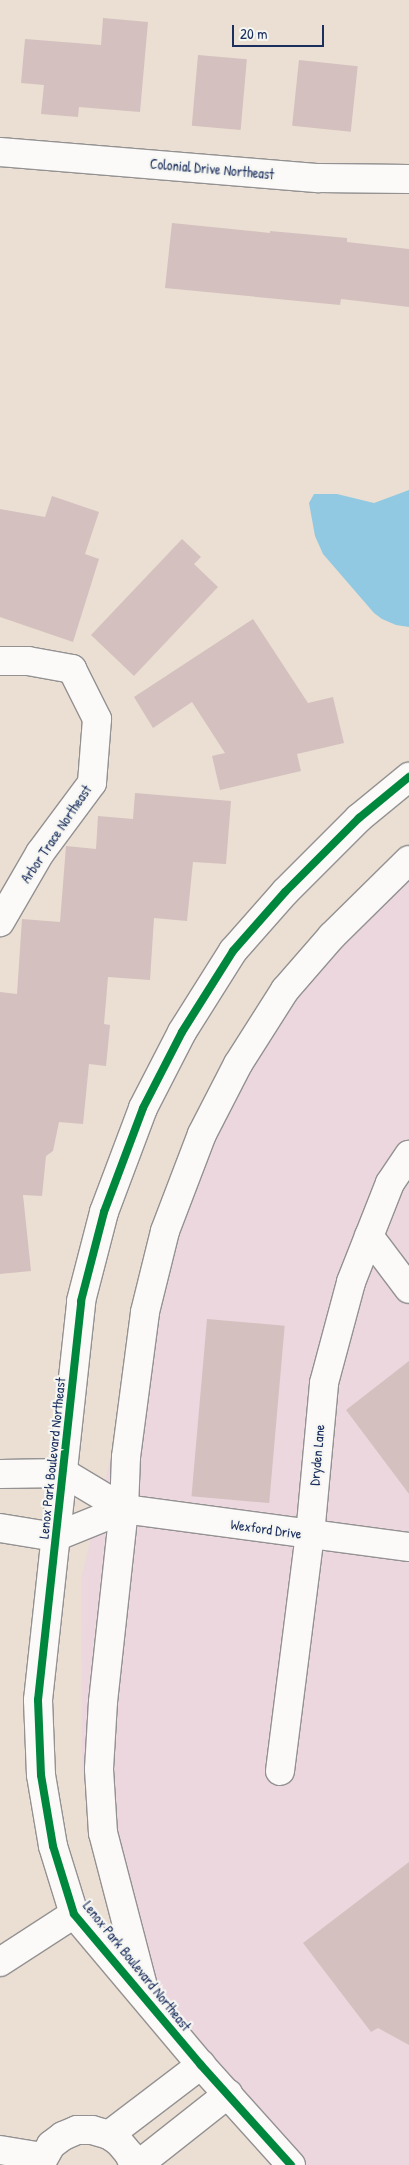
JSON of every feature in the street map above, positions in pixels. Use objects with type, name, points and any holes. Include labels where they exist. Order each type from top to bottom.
[{"type":"street","name":"Colonial Drive Northeast","points":[[0,152],[319,178],[408,173]]},
{"type":"street","name":"Arbor Trace Northeast","points":[[0,661],[28,662],[72,669],[97,719],[92,783],[40,853],[0,922]]},
{"type":"street","name":"Lenox Park Boulevard Northeast","points":[[291,2165],[201,2065],[74,1914],[53,1846],[40,1775],[38,1700],[55,1537],[64,1473],[81,1301],[104,1212],[143,1108],[182,1032],[233,951],[285,892],[359,818],[409,777]]},
{"type":"street","name":"Lenox Park Boulevard Northeast","points":[[147,2000],[104,1833],[99,1770],[102,1702],[124,1509],[126,1457],[145,1312],[165,1231],[202,1134],[238,1064],[285,990],[332,936],[409,860]]},
{"type":"street","name":"Dryden Lane","points":[[280,1771],[310,1535],[324,1383],[350,1282],[390,1183],[409,1154]]},
{"type":"street","points":[[368,1236],[409,1289]]},
{"type":"street","points":[[0,1474],[64,1473],[124,1509]]},
{"type":"street","points":[[0,1528],[55,1537],[124,1509]]},
{"type":"street","name":"Wexford Drive","points":[[124,1509],[409,1547]]},
{"type":"street","points":[[0,1962],[74,1914]]},
{"type":"street","points":[[110,2135],[201,2065]]},
{"type":"street","points":[[138,2165],[228,2094]]},
{"type":"street","points":[[0,2150],[41,2161],[51,2145],[62,2136],[77,2130],[92,2130],[110,2135],[124,2148],[134,2165]]},
{"type":"shaded area","points":[[409,854],[409,2165],[270,2165],[180,2058],[107,1877],[82,1770],[81,1579],[164,1239],[210,1086]]},
{"type":"water","points":[[409,490],[409,627],[396,625],[374,613],[323,554],[315,536],[309,503],[314,494],[337,494],[374,503]]},
{"type":"building","points":[[103,18],[148,22],[140,112],[79,107],[78,117],[41,114],[44,85],[21,83],[25,39],[101,45]]},
{"type":"building","points":[[198,55],[247,59],[241,130],[192,126]]},
{"type":"building","points":[[299,60],[358,66],[351,132],[292,126]]},
{"type":"building","points":[[172,223],[270,233],[270,231],[347,238],[347,242],[409,249],[409,307],[341,299],[340,305],[165,288]]},
{"type":"building","points":[[52,496],[99,512],[85,554],[99,559],[73,642],[0,617],[0,509],[45,517]]},
{"type":"building","points":[[182,539],[201,557],[194,564],[218,587],[134,676],[91,635]]},
{"type":"building","points":[[253,619],[308,703],[333,697],[344,743],[297,754],[301,771],[220,790],[212,756],[225,753],[192,702],[153,728],[134,697]]},
{"type":"building","points":[[135,793],[231,801],[226,864],[193,862],[187,921],[154,918],[150,980],[108,977],[104,1024],[110,1025],[106,1066],[89,1064],[83,1124],[59,1122],[53,1151],[46,1156],[42,1196],[23,1195],[31,1271],[0,1274],[0,992],[17,994],[22,919],[60,922],[66,846],[96,849],[98,816],[133,819]]},
{"type":"building","points":[[207,1319],[285,1326],[269,1503],[191,1496]]},
{"type":"building","points":[[409,1361],[409,1494],[346,1410]]},
{"type":"building","points":[[409,1862],[409,2045],[378,2028],[371,2032],[303,1943]]},
{"type":"cycle path","points":[[291,2165],[201,2065],[74,1914],[53,1846],[41,1775],[38,1700],[81,1301],[104,1212],[143,1108],[182,1032],[233,951],[285,892],[359,818],[409,777]]}]
